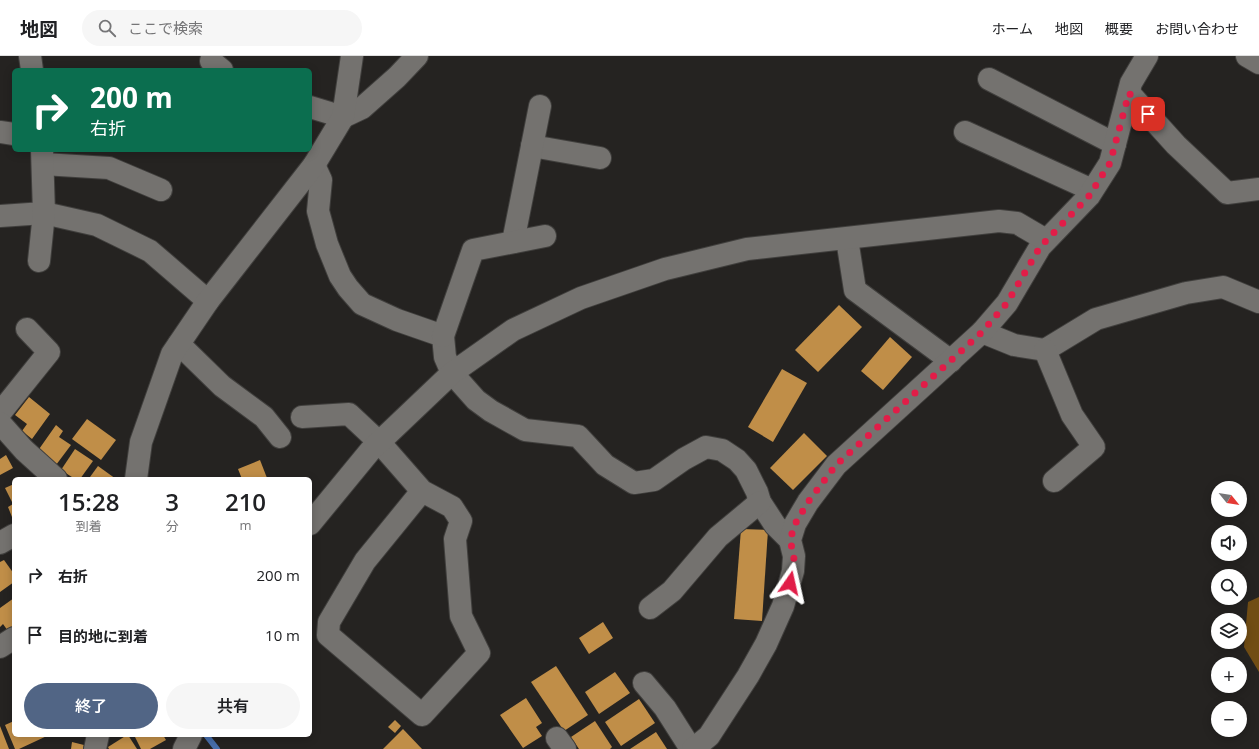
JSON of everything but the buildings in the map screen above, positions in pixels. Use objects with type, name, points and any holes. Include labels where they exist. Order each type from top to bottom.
[{"type":"street","points":[[30,56],[32,68]]},
{"type":"street","points":[[136,477],[141,442],[172,354],[208,301],[314,165],[343,117],[352,56]]},
{"type":"street","points":[[312,108],[343,117],[362,108],[398,77],[417,56]]},
{"type":"street","points":[[790,540],[795,524],[808,502],[836,465],[982,332],[1007,303],[1040,247],[1089,196],[1110,163],[1131,83],[1147,56]]},
{"type":"street","points":[[1247,56],[1259,63]]},
{"type":"street","points":[[989,79],[1115,144]]},
{"type":"street","points":[[1129,93],[1176,145],[1227,193],[1259,189]]},
{"type":"street","points":[[513,242],[540,106]]},
{"type":"street","points":[[0,132],[12,134]]},
{"type":"street","points":[[965,132],[1092,190]]},
{"type":"street","points":[[532,146],[600,158]]},
{"type":"street","points":[[39,261],[44,213],[43,157],[109,168],[161,190]]},
{"type":"street","points":[[314,165],[321,180],[318,211],[327,244],[340,276],[348,288],[362,304],[397,320],[444,336]]},
{"type":"street","points":[[0,216],[44,213],[97,225],[150,251],[208,301]]},
{"type":"street","points":[[312,522],[370,451],[452,373],[513,330],[581,298],[665,269],[747,249],[999,221],[1017,223],[1046,240]]},
{"type":"street","points":[[546,236],[473,250],[444,336],[445,357],[452,373],[476,400],[491,411],[525,430],[578,436],[605,465],[634,483],[654,480],[706,446],[722,450],[737,460],[746,470],[757,492],[760,502],[775,525],[790,540],[794,556],[793,571],[783,606],[766,644],[744,682],[709,736],[692,749],[665,708],[644,683]]},
{"type":"street","points":[[847,239],[855,290],[951,361]]},
{"type":"street","points":[[982,332],[1014,345],[1045,350],[1096,319],[1186,293],[1223,288],[1259,302]]},
{"type":"street","points":[[0,414],[49,352],[27,329]]},
{"type":"street","points":[[179,344],[222,386],[264,417],[280,437]]},
{"type":"street","points":[[1045,350],[1072,415],[1094,447],[1054,481]]},
{"type":"street","points":[[302,416],[348,414],[380,443],[422,491],[452,507],[461,521],[455,539],[461,616],[479,654],[422,716],[328,635],[329,622],[365,562],[422,491]]},
{"type":"street","points":[[0,423],[24,450],[54,477]]},
{"type":"street","points":[[650,608],[672,591],[718,537],[760,502]]},
{"type":"street","points":[[0,543],[12,536]]},
{"type":"street","points":[[0,647],[12,639]]},
{"type":"street","points":[[95,749],[98,737]]},
{"type":"shaded area","points":[[1259,597],[1259,672],[1245,649],[1247,649],[1248,602]]},
{"type":"waterway","points":[[208,737],[217,749]]},
{"type":"route","points":[[790,583],[793,571],[794,556],[790,540],[795,524],[808,502],[836,465],[982,332],[1007,303],[1040,247],[1089,196],[1110,163],[1129,93],[1148,114]]}]
